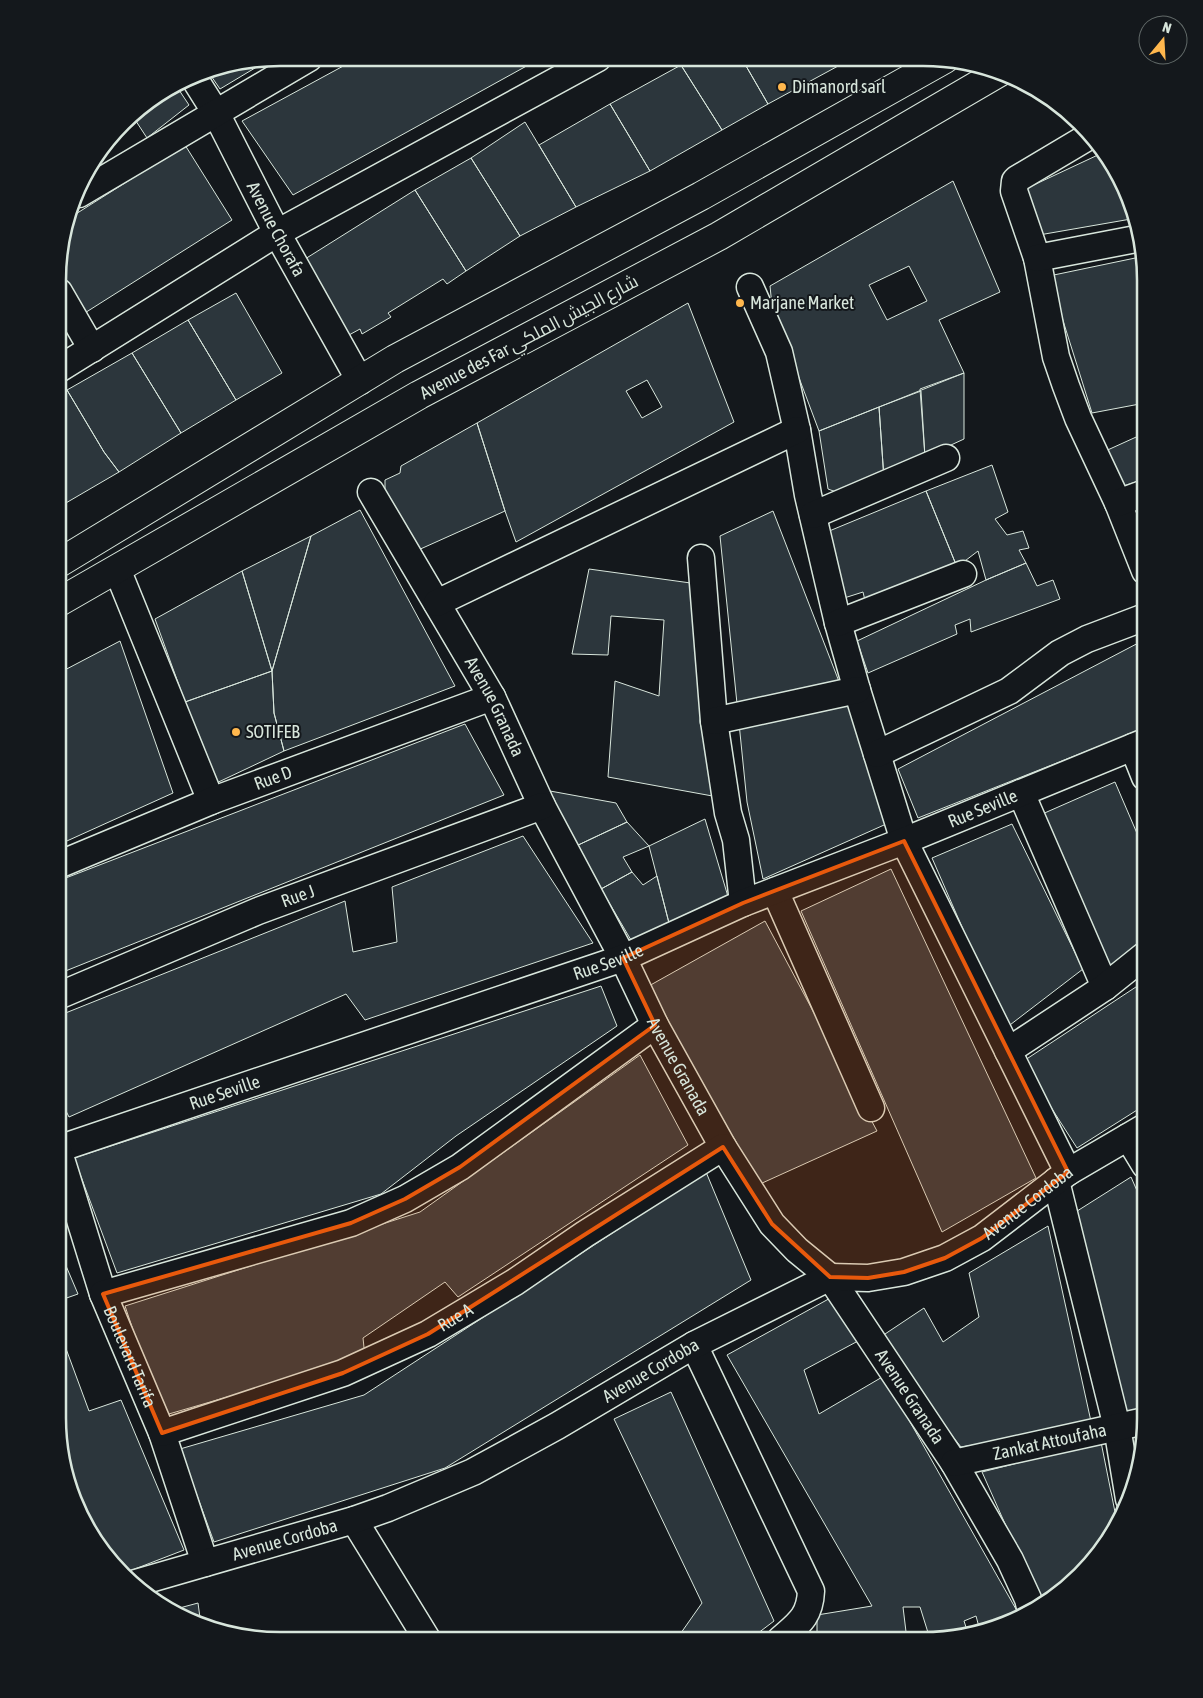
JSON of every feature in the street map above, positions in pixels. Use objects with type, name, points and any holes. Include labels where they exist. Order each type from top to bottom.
[{"type":"main road","points":[[66,559],[395,358],[701,196],[931,67]]},
{"type":"main road","name":"Avenue des Far شارع الجيش الملكي","points":[[66,598],[419,395],[719,236],[990,78]]},
{"type":"street","points":[[91,180],[216,113],[295,66]]},
{"type":"street","points":[[66,365],[278,233],[583,66]]},
{"type":"street","name":"Avenue Chorafa","points":[[197,83],[216,113],[278,233],[360,381]]},
{"type":"street","points":[[1084,139],[1015,181],[1014,191],[1037,258],[1058,364],[1078,418],[1118,503],[1137,551]]},
{"type":"street","points":[[1037,258],[1133,240]]},
{"type":"street","points":[[750,287],[779,352],[797,430],[813,515],[838,622],[856,690],[904,840],[1008,1051],[1062,1177],[1117,1427],[1126,1482]]},
{"type":"street","points":[[66,304],[92,349]]},
{"type":"street","points":[[437,603],[797,430]]},
{"type":"street","points":[[813,515],[946,458]]},
{"type":"street","name":"Avenue Granada","points":[[371,492],[492,697],[542,806],[623,958],[655,1025],[723,1146],[772,1224],[797,1250],[830,1277],[954,1463],[1010,1560],[1029,1603]]},
{"type":"street","points":[[1118,503],[1137,496]]},
{"type":"street","points":[[702,558],[714,721],[728,813],[736,840],[744,903]]},
{"type":"street","points":[[118,569],[211,801]]},
{"type":"street","points":[[838,622],[963,574]]},
{"type":"street","points":[[878,754],[1009,691],[1060,653],[1087,639],[1137,620]]},
{"type":"street","points":[[714,721],[856,690]]},
{"type":"street","name":"Rue D","points":[[66,862],[211,801],[492,697]]},
{"type":"street","name":"Rue Seville","points":[[66,1146],[623,958],[744,903],[1137,745]]},
{"type":"street","points":[[1021,793],[1106,987]]},
{"type":"street","name":"Rue J","points":[[66,993],[258,911],[542,806]]},
{"type":"street","points":[[775,891],[871,1108]]},
{"type":"street","points":[[1008,1051],[1106,987],[1137,962]]},
{"type":"street","points":[[103,1294],[351,1223],[405,1199],[460,1166],[655,1025]]},
{"type":"street","name":"Avenue Cordoba","points":[[142,1581],[354,1520],[388,1508],[472,1472],[557,1426],[694,1345],[830,1277],[868,1278],[904,1272],[945,1258],[982,1238],[1062,1177],[1136,1132]]},
{"type":"street","name":"Rue A","points":[[162,1433],[342,1374],[428,1334],[515,1282],[585,1234],[723,1146]]},
{"type":"street","name":"Boulevard Tarifa","points":[[66,1175],[103,1294],[162,1433],[205,1563]]},
{"type":"street","points":[[694,1345],[811,1591],[807,1613],[801,1622],[789,1632]]},
{"type":"street","name":"Zankat Attoufaha","points":[[954,1463],[1137,1423]]},
{"type":"street","points":[[354,1520],[423,1632]]},
{"type":"highlighted area","points":[[904,841],[1068,1172],[982,1238],[945,1258],[904,1272],[868,1278],[830,1277],[772,1224],[723,1147],[428,1334],[343,1373],[162,1433],[103,1294],[351,1223],[405,1199],[460,1167],[655,1025],[623,958],[743,903]]},
{"type":"building","points":[[343,66],[527,66],[293,195],[242,121]]},
{"type":"building","points":[[681,66],[746,66],[768,104],[722,130]]},
{"type":"building","points":[[682,66],[722,130],[650,171],[610,104]]},
{"type":"building","points":[[746,66],[838,66],[768,104]]},
{"type":"building","points":[[255,68],[220,89],[212,78],[239,70]]},
{"type":"building","points":[[180,91],[189,105],[147,138],[136,122],[161,102]]},
{"type":"building","points":[[610,104],[650,171],[576,207],[539,145]]},
{"type":"building","points":[[525,122],[576,207],[520,236],[471,158]]},
{"type":"building","points":[[185,145],[232,220],[80,316],[66,295],[68,252],[78,213]]},
{"type":"building","points":[[1097,155],[1115,186],[1127,220],[1039,235],[1023,190]]},
{"type":"building","points":[[471,158],[520,236],[466,271],[415,190]]},
{"type":"building","points":[[953,181],[1000,292],[939,320],[964,373],[819,431],[772,306],[770,286]],"holes":[[[909,266],[927,301],[887,320],[869,285]]]},
{"type":"building","points":[[415,190],[466,271],[447,284],[443,279],[388,313],[391,317],[362,334],[360,329],[349,335],[305,259]]},
{"type":"building","points":[[1135,258],[1137,405],[1092,413],[1049,276]]},
{"type":"building","points":[[236,293],[282,373],[236,400],[188,320]]},
{"type":"building","points":[[688,303],[734,422],[516,542],[477,423]],"holes":[[[647,380],[662,407],[642,418],[626,391]]]},
{"type":"building","points":[[188,320],[236,400],[181,433],[132,353]]},
{"type":"building","points":[[132,353],[181,433],[119,472],[104,452],[67,390]]},
{"type":"building","points":[[964,373],[964,439],[925,457],[920,389]]},
{"type":"building","points":[[66,391],[104,452],[119,472],[66,503]]},
{"type":"building","points":[[921,391],[925,457],[884,479],[879,407]]},
{"type":"building","points":[[879,407],[884,479],[847,496],[828,489],[819,431]]},
{"type":"building","points":[[477,423],[505,511],[416,551],[385,496],[385,480],[400,473],[401,466]]},
{"type":"building","points":[[1137,437],[1137,482],[1117,488],[1101,453]]},
{"type":"building","points":[[992,465],[1008,512],[995,519],[1007,535],[1023,531],[1029,548],[1019,550],[1026,563],[986,580],[978,551],[957,567],[926,491]]},
{"type":"building","points":[[926,491],[957,567],[867,609],[863,592],[841,599],[822,534]]},
{"type":"building","points":[[360,510],[455,686],[284,751],[274,713],[272,671],[311,536]]},
{"type":"building","points":[[773,511],[893,821],[763,879],[747,802],[720,536]]},
{"type":"building","points":[[311,536],[272,671],[242,571]]},
{"type":"building","points":[[1026,563],[1037,586],[1053,580],[1060,599],[971,632],[970,619],[955,625],[957,634],[868,673],[857,641]]},
{"type":"building","points":[[589,569],[698,584],[718,797],[608,777],[615,681],[659,696],[664,620],[611,616],[608,655],[572,654]]},
{"type":"building","points":[[242,571],[272,671],[185,702],[155,619]]},
{"type":"building","points":[[120,641],[173,793],[66,841],[66,669]]},
{"type":"building","points":[[1137,644],[1137,731],[918,818],[898,769]]},
{"type":"building","name":"SOTIFEB","points":[[272,671],[274,713],[284,751],[208,787],[185,702]]},
{"type":"building","points":[[465,724],[504,795],[66,971],[66,878]]},
{"type":"building","points":[[1115,782],[1137,833],[1137,948],[1106,970],[1040,815]]},
{"type":"building","points":[[550,791],[616,803],[627,822],[574,847]]},
{"type":"building","points":[[705,819],[729,900],[669,923],[649,846]]},
{"type":"building","points":[[627,822],[649,846],[623,857],[632,872],[601,889],[574,847]]},
{"type":"building","points":[[1012,824],[1083,969],[1006,1028],[932,858]]},
{"type":"building","points":[[523,836],[593,943],[365,1020],[346,994],[69,1117],[66,1111],[66,1013],[345,901],[353,952],[397,942],[392,887]]},
{"type":"building","points":[[891,869],[1036,1178],[942,1232],[801,911]]},
{"type":"building","points":[[632,872],[643,885],[657,876],[669,923],[631,940],[601,889]]},
{"type":"building","points":[[765,921],[877,1131],[760,1184],[647,987]]},
{"type":"building","points":[[601,986],[617,1026],[456,1136],[381,1194],[117,1273],[74,1158]]},
{"type":"building","points":[[1137,986],[1137,1110],[1077,1148],[1022,1062]]},
{"type":"building","points":[[640,1055],[688,1145],[458,1297],[445,1282],[363,1338],[365,1357],[162,1416],[125,1306],[420,1212]]},
{"type":"building","points":[[706,1172],[751,1280],[445,1468],[214,1542],[180,1449],[364,1395]]},
{"type":"building","points":[[1131,1177],[1137,1191],[1137,1411],[1117,1415],[1074,1213]]},
{"type":"building","points":[[1048,1226],[1092,1426],[961,1447],[876,1340],[924,1308],[943,1342],[979,1317],[969,1273]]},
{"type":"building","points":[[66,1266],[78,1294],[66,1298]]},
{"type":"building","points":[[834,1296],[858,1341],[804,1370],[819,1414],[884,1376],[1017,1610],[978,1624],[976,1616],[964,1621],[966,1627],[964,1628],[928,1632],[920,1607],[903,1607],[906,1632],[817,1632],[817,1615],[872,1606],[727,1355]]},
{"type":"building","points":[[66,1349],[89,1411],[121,1400],[184,1550],[131,1571],[102,1537],[83,1500],[70,1459],[66,1418]]},
{"type":"building","points":[[671,1392],[774,1621],[760,1632],[682,1632],[702,1603],[614,1419]]},
{"type":"building","points":[[1101,1442],[1115,1512],[1101,1537],[1084,1559],[1064,1579],[1038,1598],[982,1472]]},
{"type":"building","points":[[1135,1444],[1130,1470],[1125,1446]]},
{"type":"building","points":[[198,1603],[200,1616],[186,1610],[181,1607]]},
{"type":"place","name":"Dimanord sarl","points":[[782,87]]},
{"type":"place","name":"Marjane Market","points":[[740,303]]},
{"type":"place","name":"SOTIFEB","points":[[236,732]]}]
